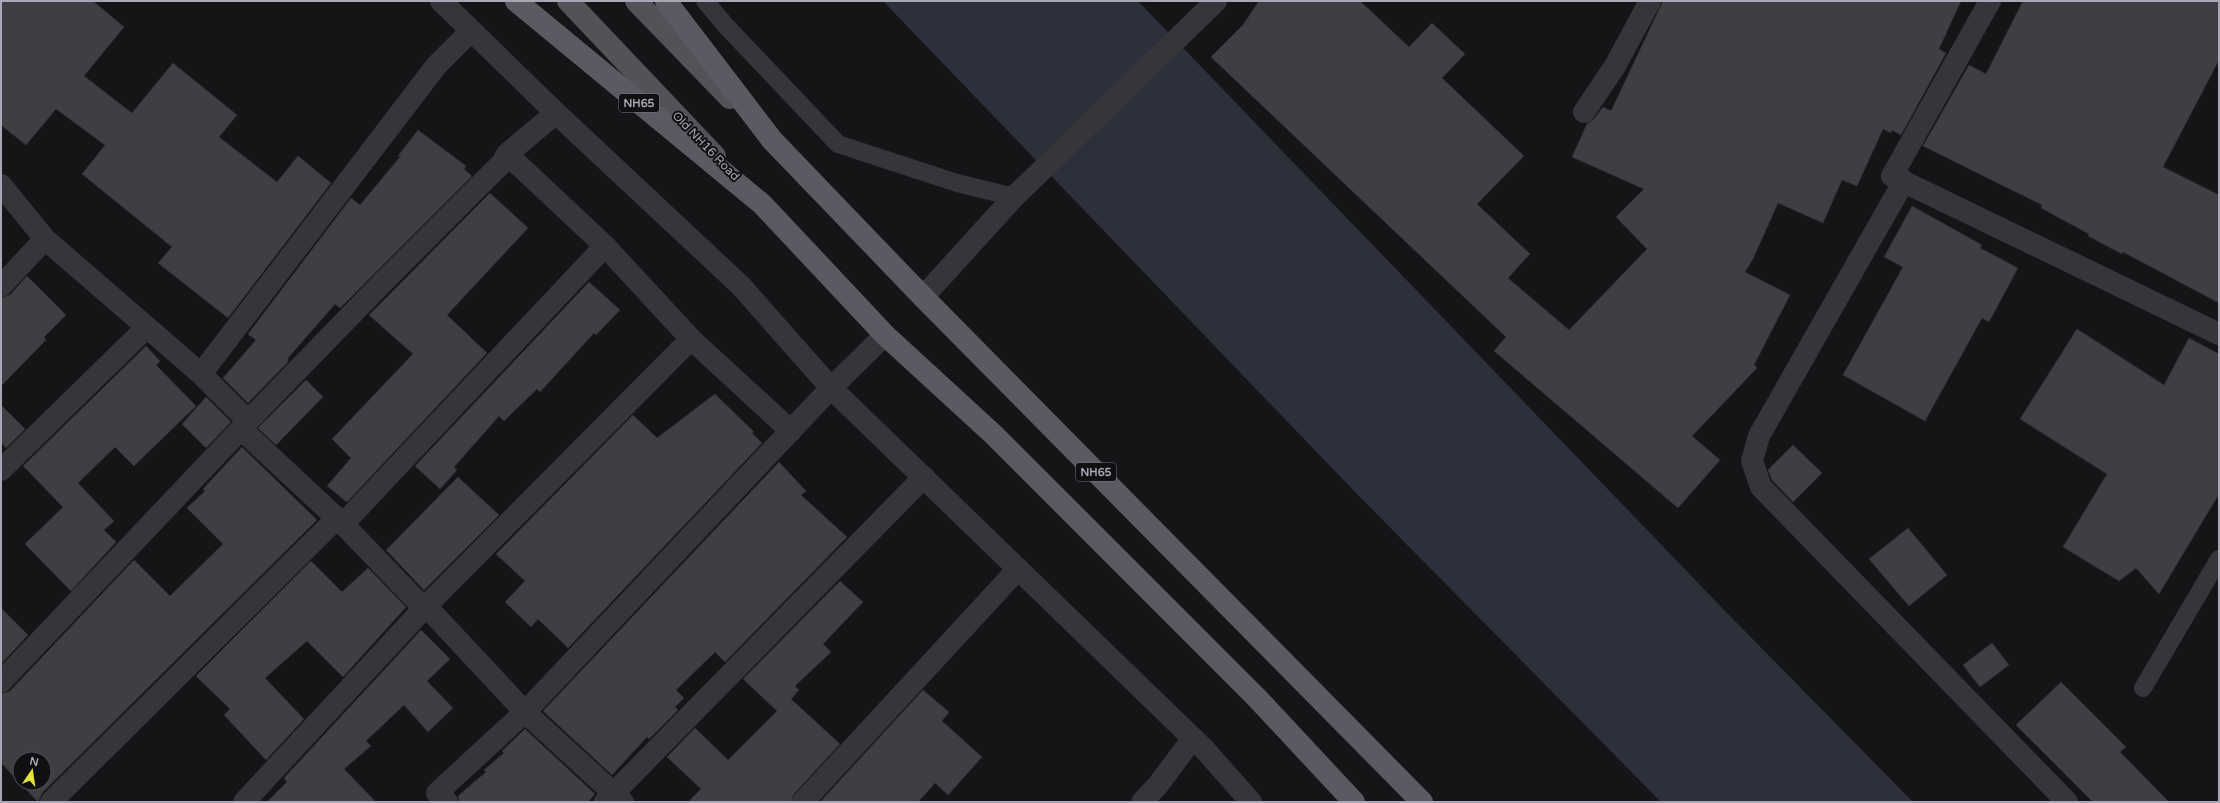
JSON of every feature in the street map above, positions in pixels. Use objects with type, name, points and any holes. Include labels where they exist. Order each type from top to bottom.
[{"type":"highway","name":"NH65","points":[[516,1],[762,204],[885,334],[994,435],[1256,698],[1354,802]]},
{"type":"highway","name":"NH65","points":[[666,1],[772,140],[923,297],[1422,802]]},
{"type":"main road","name":"Old NH16 Road","points":[[568,1],[762,204]]},
{"type":"main road","points":[[636,1],[772,140]]},
{"type":"street","points":[[441,1],[556,113],[741,286],[831,388],[1193,738],[1251,802]]},
{"type":"street","points":[[1584,112],[1614,66],[1650,1]]},
{"type":"street","points":[[1990,1],[1892,176],[2219,334]]},
{"type":"street","points":[[923,297],[1014,197],[1215,2]]},
{"type":"street","points":[[201,374],[436,66],[471,31]]},
{"type":"street","points":[[1,682],[244,425],[383,282],[502,163],[507,154],[556,113]]},
{"type":"street","points":[[507,154],[605,246],[690,340],[790,431]]},
{"type":"street","points":[[1904,181],[1759,436],[1752,461],[1761,487],[2067,802]]},
{"type":"street","points":[[1,185],[46,239],[146,328],[201,374],[244,425],[416,600],[426,606],[525,712],[614,799],[924,477]]},
{"type":"street","points":[[1,286],[46,239]]},
{"type":"street","points":[[51,802],[340,521],[605,246]]},
{"type":"street","points":[[1,470],[146,328]]},
{"type":"street","points":[[437,799],[525,712],[790,431],[885,334]]},
{"type":"street","points":[[244,802],[426,606],[690,340]]},
{"type":"street","points":[[803,802],[1018,570]]},
{"type":"street","points":[[1142,802],[1158,785],[1193,738]]},
{"type":"lane","points":[[705,1],[726,26],[838,144],[957,184],[1014,197]]},
{"type":"lane","points":[[2143,688],[2219,559]]},
{"type":"shaded area","points":[[883,1],[1138,1],[1729,615],[1913,802],[1661,802],[1355,492]]},
{"type":"building","points":[[1,1],[93,1],[124,27],[84,76],[132,113],[173,63],[237,115],[219,137],[277,182],[298,156],[331,183],[228,318],[158,263],[172,247],[82,174],[105,145],[56,109],[26,145],[1,125]]},
{"type":"building","points":[[1259,1],[1360,1],[1409,47],[1432,23],[1465,54],[1442,78],[1524,156],[1477,204],[1530,254],[1508,278],[1569,330],[1647,249],[1616,217],[1644,189],[1572,157],[1587,124],[1594,119],[1603,107],[1611,111],[1663,1],[1961,1],[1939,49],[1946,53],[1901,135],[1892,130],[1891,133],[1883,129],[1857,186],[1842,180],[1823,223],[1778,203],[1753,259],[1745,272],[1790,295],[1754,365],[1757,368],[1692,436],[1720,460],[1678,508],[1494,351],[1506,337],[1211,57],[1243,25]]},
{"type":"building","points":[[2023,1],[2219,1],[2219,60],[2163,167],[2219,195],[2219,303],[2123,252],[2122,254],[2088,236],[2089,234],[2041,208],[2042,205],[1923,146],[1969,65],[1986,74]]},
{"type":"building","points":[[418,130],[466,166],[464,169],[472,176],[340,308],[335,304],[288,358],[288,362],[248,403],[223,378],[256,340],[248,334],[351,198],[360,205],[400,157],[398,156]]},
{"type":"building","points":[[490,193],[528,228],[447,315],[487,353],[347,502],[327,486],[351,458],[332,439],[413,354],[369,315]]},
{"type":"building","points":[[1912,206],[1982,245],[1980,248],[2018,268],[1989,322],[1982,318],[1925,421],[1843,375],[1903,267],[1884,257]]},
{"type":"building","points":[[27,276],[66,315],[44,337],[46,340],[1,386],[1,298],[10,295]]},
{"type":"building","points":[[589,282],[620,310],[596,335],[594,333],[540,392],[537,389],[504,421],[499,416],[454,467],[457,470],[440,489],[415,466]]},
{"type":"building","points":[[2077,329],[2164,385],[2189,338],[2219,354],[2219,494],[2159,594],[2136,568],[2119,581],[2063,547],[2107,474],[2020,419]]},
{"type":"building","points":[[146,346],[160,361],[156,365],[196,406],[134,466],[115,447],[78,483],[114,521],[104,530],[116,542],[71,591],[25,544],[63,507],[23,466]]},
{"type":"building","points":[[306,380],[323,397],[276,445],[258,428]]},
{"type":"building","points":[[715,394],[754,432],[752,433],[762,443],[568,648],[538,619],[531,627],[505,602],[525,581],[496,554],[633,415],[657,438]]},
{"type":"building","points":[[206,397],[231,422],[206,448],[182,424]]},
{"type":"building","points":[[1,405],[25,429],[6,448],[1,442]]},
{"type":"building","points":[[1793,445],[1822,473],[1793,502],[1772,480],[1768,470]]},
{"type":"building","points":[[242,447],[317,520],[52,783],[52,751],[12,751],[12,775],[1,763],[1,694],[10,691],[134,560],[170,596],[223,544],[187,508],[205,491],[203,489]]},
{"type":"building","points":[[779,462],[806,491],[801,495],[847,537],[725,662],[715,652],[676,690],[684,698],[675,707],[678,710],[649,739],[647,737],[612,775],[543,711]]},
{"type":"building","points":[[458,477],[499,515],[424,590],[386,550]]},
{"type":"building","points":[[1908,528],[1947,575],[1909,606],[1869,559]]},
{"type":"building","points":[[311,561],[342,592],[368,568],[406,607],[343,677],[307,641],[265,678],[304,719],[266,760],[224,715],[230,709],[196,676]]},
{"type":"building","points":[[840,581],[863,602],[823,644],[831,652],[795,686],[799,690],[791,699],[840,744],[794,794],[791,802],[688,802],[701,789],[667,757],[695,728],[728,760],[777,711],[743,679]]},
{"type":"building","points":[[1,608],[28,635],[1,664]]},
{"type":"building","points":[[421,630],[450,659],[427,681],[453,708],[428,732],[404,705],[366,741],[371,746],[344,769],[376,802],[267,802],[287,782],[284,778]]},
{"type":"building","points":[[1992,643],[2009,665],[1980,687],[1963,665]]},
{"type":"building","points":[[2061,682],[2126,747],[2120,752],[2169,802],[2093,802],[2016,725]]},
{"type":"building","points":[[923,690],[949,712],[942,721],[982,757],[948,795],[935,783],[918,802],[820,802]]},
{"type":"building","points":[[525,729],[595,794],[588,802],[459,802],[458,796],[486,772],[484,770],[504,753],[502,751]]},
{"type":"building","points":[[28,791],[44,791],[38,802]]}]
